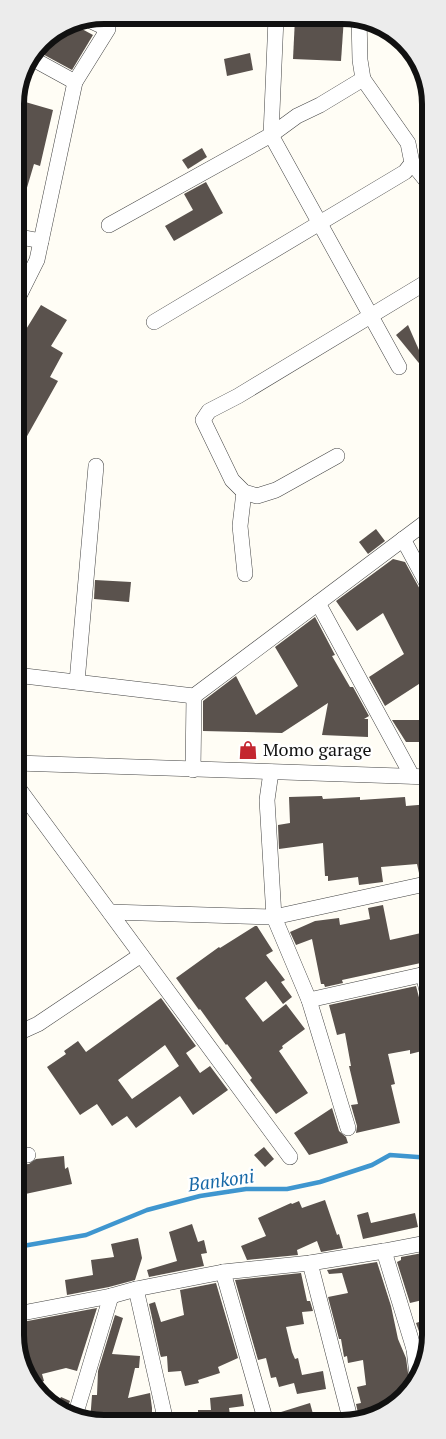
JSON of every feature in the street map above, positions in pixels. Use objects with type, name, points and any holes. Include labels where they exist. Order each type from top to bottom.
[{"type":"street","points":[[24,285],[36,260],[41,241],[75,82],[108,29],[98,24]]},
{"type":"street","points":[[276,24],[271,135],[400,367]]},
{"type":"street","points":[[359,25],[360,60],[363,78],[408,143],[412,162],[422,174]]},
{"type":"street","points":[[36,61],[75,82]]},
{"type":"street","points":[[109,225],[271,135],[297,116],[320,105],[363,78]]},
{"type":"street","points":[[154,322],[405,172],[412,162]]},
{"type":"street","points":[[24,238],[41,241]]},
{"type":"street","points":[[337,456],[276,490],[257,496],[244,492],[232,480],[204,420],[209,411],[238,396],[422,285]]},
{"type":"street","points":[[77,682],[96,466]]},
{"type":"street","points":[[244,492],[240,526],[245,574]]},
{"type":"street","points":[[24,676],[194,696],[422,525]]},
{"type":"street","points":[[403,539],[422,574]]},
{"type":"street","points":[[318,602],[412,776]]},
{"type":"street","points":[[193,770],[194,696]]},
{"type":"street","points":[[24,763],[422,777]]},
{"type":"street","points":[[271,772],[267,800],[274,917],[309,1000],[348,1128]]},
{"type":"street","points":[[24,796],[290,1157]]},
{"type":"street","points":[[110,912],[274,917],[422,885]]},
{"type":"street","points":[[24,1030],[38,1024],[141,955]]},
{"type":"street","points":[[309,1000],[422,974]]},
{"type":"street","points":[[24,1313],[223,1272],[310,1263],[384,1252],[422,1244]]},
{"type":"street","points":[[384,1252],[414,1349],[416,1366]]},
{"type":"street","points":[[310,1263],[349,1415]]},
{"type":"street","points":[[223,1272],[264,1415]]},
{"type":"street","points":[[136,1289],[164,1415]]},
{"type":"street","points":[[77,1410],[111,1296]]},
{"type":"street","points":[[414,1349],[421,1346]]},
{"type":"building","points":[[295,24],[344,24],[341,61],[293,59]]},
{"type":"building","points":[[80,28],[93,35],[72,70],[42,53],[59,37]]},
{"type":"building","points":[[250,53],[253,70],[227,76],[224,59]]},
{"type":"building","points":[[24,102],[53,110],[40,166],[34,164],[24,198]]},
{"type":"building","points":[[202,148],[207,157],[188,169],[182,160]]},
{"type":"building","points":[[206,182],[223,213],[174,241],[165,226],[193,210],[184,194]]},
{"type":"building","points":[[41,305],[67,320],[51,346],[63,353],[50,377],[58,381],[26,438],[24,437],[25,331]]},
{"type":"building","points":[[408,325],[422,357],[422,367],[396,335]]},
{"type":"building","points":[[376,529],[385,541],[368,554],[359,542]]},
{"type":"building","points":[[393,559],[405,562],[422,593],[422,682],[385,706],[369,677],[404,654],[383,613],[357,631],[336,601]]},
{"type":"building","points":[[95,580],[131,582],[129,602],[94,599]]},
{"type":"building","points":[[315,617],[335,655],[332,656],[350,687],[353,687],[369,716],[364,719],[368,719],[368,737],[322,735],[328,703],[282,733],[203,731],[203,701],[236,676],[256,715],[298,686],[275,647]]},
{"type":"building","points":[[392,720],[422,720],[422,742],[406,742]]},
{"type":"building","points":[[322,796],[323,799],[360,797],[360,800],[405,797],[406,806],[422,805],[422,872],[419,873],[417,864],[381,867],[383,882],[359,885],[358,877],[328,881],[328,876],[325,876],[323,843],[279,849],[278,825],[290,823],[289,797]]},
{"type":"building","points":[[383,905],[390,940],[422,933],[422,963],[342,980],[343,983],[325,987],[324,984],[321,984],[312,939],[296,945],[290,932],[315,921],[339,918],[340,925],[370,919],[368,908]]},
{"type":"building","points":[[257,926],[273,951],[266,955],[285,980],[281,982],[292,997],[283,1004],[266,981],[245,998],[263,1022],[286,1004],[305,1029],[282,1046],[283,1048],[279,1051],[308,1093],[276,1114],[250,1080],[252,1078],[227,1044],[176,978],[219,947]]},
{"type":"building","points":[[416,986],[422,1006],[422,1051],[410,1054],[410,1050],[388,1054],[395,1084],[391,1085],[400,1123],[356,1133],[357,1126],[351,1105],[358,1104],[349,1066],[351,1066],[345,1033],[337,1035],[329,1005]]},
{"type":"building","points":[[161,998],[196,1046],[186,1053],[200,1073],[210,1066],[228,1090],[193,1115],[180,1096],[136,1128],[127,1116],[112,1126],[97,1104],[80,1115],[47,1067],[66,1054],[64,1051],[78,1041],[86,1052]],"holes":[[[165,1045],[179,1066],[132,1099],[118,1080]]]},
{"type":"building","points":[[332,1108],[339,1131],[346,1137],[348,1143],[309,1155],[294,1133]]},
{"type":"building","points":[[264,1147],[274,1159],[265,1167],[254,1155]]},
{"type":"building","points":[[64,1156],[65,1169],[68,1167],[72,1184],[24,1194],[24,1164],[29,1164],[36,1159]]},
{"type":"building","points":[[325,1200],[343,1248],[321,1252],[317,1241],[297,1250],[298,1255],[247,1260],[241,1246],[266,1236],[258,1218],[291,1203],[299,1201],[302,1208]]},
{"type":"building","points":[[368,1212],[371,1223],[415,1213],[418,1227],[363,1239],[357,1215]]},
{"type":"building","points":[[192,1224],[198,1242],[204,1240],[207,1253],[201,1254],[204,1266],[149,1277],[147,1270],[177,1261],[169,1232]]},
{"type":"building","points":[[138,1238],[142,1258],[135,1280],[67,1295],[65,1280],[93,1275],[91,1260],[114,1257],[111,1244]]},
{"type":"building","points":[[422,1253],[422,1300],[410,1303],[397,1262],[401,1260],[401,1257]]},
{"type":"building","points":[[377,1262],[391,1306],[398,1339],[406,1358],[409,1379],[402,1388],[382,1405],[358,1414],[356,1404],[361,1403],[357,1387],[366,1385],[363,1360],[348,1363],[347,1356],[344,1357],[341,1339],[339,1339],[328,1297],[348,1293],[342,1273],[329,1274],[327,1270]]},
{"type":"building","points":[[301,1273],[307,1301],[310,1301],[313,1311],[302,1312],[304,1324],[286,1327],[292,1352],[295,1359],[298,1358],[302,1375],[323,1371],[326,1389],[297,1394],[294,1383],[279,1387],[276,1377],[271,1378],[266,1358],[258,1360],[235,1280]]},
{"type":"building","points":[[216,1283],[238,1358],[218,1367],[220,1373],[198,1380],[199,1383],[185,1386],[181,1371],[168,1372],[167,1356],[161,1357],[149,1304],[155,1302],[161,1322],[184,1315],[180,1290]]},
{"type":"building","points":[[97,1308],[77,1371],[66,1368],[42,1374],[44,1381],[39,1383],[34,1375],[25,1351],[24,1322]]},
{"type":"building","points":[[115,1315],[123,1318],[112,1354],[140,1356],[139,1368],[135,1368],[128,1398],[150,1393],[152,1415],[91,1414],[92,1395],[97,1395],[98,1371]]},
{"type":"building","points":[[422,1321],[421,1337],[416,1323]]},
{"type":"building","points":[[242,1394],[244,1406],[229,1408],[230,1415],[198,1415],[198,1410],[211,1410],[210,1398]]},
{"type":"building","points":[[61,1397],[70,1401],[68,1407],[58,1402]]},
{"type":"building","points":[[310,1403],[313,1414],[282,1415],[281,1412]]},
{"type":"waterway","name":"Bankoni","points":[[24,1246],[86,1235],[147,1210],[200,1196],[246,1189],[287,1189],[320,1182],[372,1165],[390,1155],[422,1157]]},
{"type":"place","name":"Momo garage","points":[[248,750]]}]
